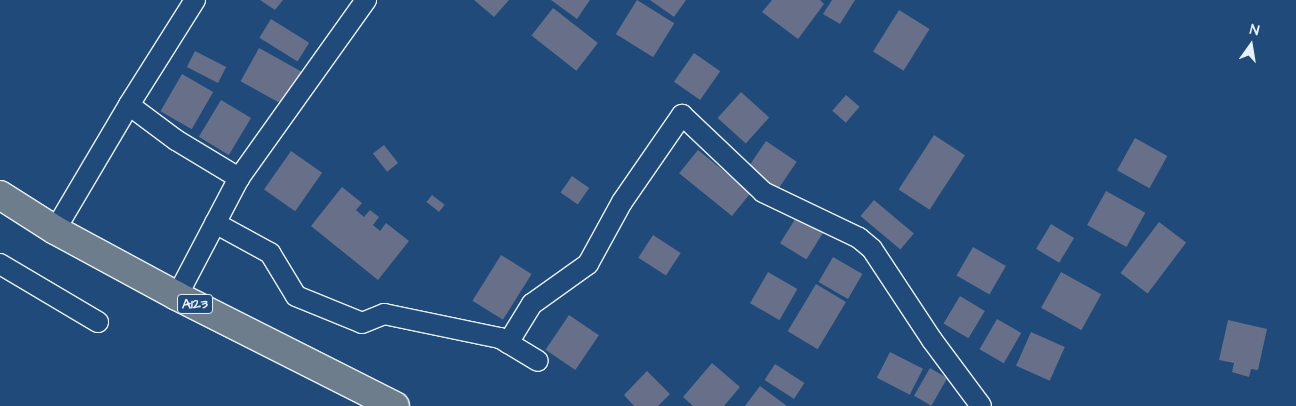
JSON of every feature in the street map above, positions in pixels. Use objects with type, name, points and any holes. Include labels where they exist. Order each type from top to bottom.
[{"type":"highway","name":"A123","points":[[0,195],[55,230],[178,296],[395,406]]},
{"type":"street","points":[[55,230],[129,105],[195,0]]},
{"type":"street","points":[[178,296],[239,178],[366,0]]},
{"type":"street","points":[[129,105],[176,140],[239,178]]},
{"type":"street","points":[[508,343],[532,304],[588,264],[622,202],[682,114],[763,192],[859,238],[872,249],[932,340],[981,406]]},
{"type":"street","points":[[216,223],[270,253],[296,296],[312,303],[362,323],[384,314],[500,338],[538,361]]},
{"type":"street","points":[[0,264],[98,322]]},
{"type":"building","points":[[260,0],[283,0],[275,10]]},
{"type":"building","points":[[474,0],[509,0],[494,17]]},
{"type":"building","points":[[551,0],[590,0],[577,19]]},
{"type":"building","points":[[637,0],[674,23],[653,57],[616,34]]},
{"type":"building","points":[[650,0],[686,0],[674,17]]},
{"type":"building","points":[[772,0],[820,0],[824,4],[798,39],[762,12]]},
{"type":"building","points":[[832,0],[855,0],[840,24],[823,14]]},
{"type":"building","points":[[553,8],[598,43],[576,71],[531,36]]},
{"type":"building","points":[[899,10],[930,29],[904,71],[873,52]]},
{"type":"building","points":[[271,19],[309,43],[298,62],[259,38]]},
{"type":"building","points":[[259,48],[302,72],[283,105],[241,81]]},
{"type":"building","points":[[195,51],[226,67],[218,83],[187,67]]},
{"type":"building","points":[[694,53],[720,71],[700,100],[674,82]]},
{"type":"building","points":[[182,74],[213,92],[192,129],[160,111]]},
{"type":"building","points":[[741,92],[769,117],[746,143],[718,118]]},
{"type":"building","points":[[846,95],[860,107],[846,123],[832,111]]},
{"type":"building","points":[[221,100],[251,118],[229,155],[199,137]]},
{"type":"building","points":[[934,135],[965,155],[930,210],[899,190]]},
{"type":"building","points":[[1135,138],[1167,156],[1149,188],[1117,170]]},
{"type":"building","points":[[766,141],[797,162],[777,192],[746,171]]},
{"type":"building","points":[[384,145],[398,163],[387,172],[373,154]]},
{"type":"building","points":[[698,150],[751,193],[732,216],[679,173]]},
{"type":"building","points":[[291,151],[322,173],[295,211],[264,190]]},
{"type":"building","points":[[572,176],[589,188],[578,204],[561,192]]},
{"type":"building","points":[[342,187],[362,203],[356,210],[364,217],[370,210],[379,217],[373,225],[380,231],[386,223],[409,241],[378,280],[311,226]]},
{"type":"building","points":[[1106,191],[1145,213],[1126,247],[1087,225]]},
{"type":"building","points":[[432,195],[445,205],[439,212],[426,202]]},
{"type":"building","points":[[874,200],[914,233],[900,250],[861,216]]},
{"type":"building","points":[[797,216],[823,232],[806,260],[780,243]]},
{"type":"building","points":[[1159,222],[1186,242],[1148,294],[1120,273]]},
{"type":"building","points":[[1051,224],[1074,238],[1059,263],[1036,249]]},
{"type":"building","points":[[653,235],[681,253],[666,276],[638,258]]},
{"type":"building","points":[[973,247],[1006,266],[989,295],[956,276]]},
{"type":"building","points":[[501,255],[532,274],[503,320],[472,301]]},
{"type":"building","points":[[833,257],[862,274],[848,299],[818,282]]},
{"type":"building","points":[[768,272],[797,289],[779,320],[750,303]]},
{"type":"building","points":[[1061,272],[1101,294],[1081,330],[1041,308]]},
{"type":"building","points":[[816,284],[846,302],[818,349],[788,331]]},
{"type":"building","points":[[960,296],[985,311],[968,338],[944,323]]},
{"type":"building","points":[[569,315],[599,335],[575,370],[546,350]]},
{"type":"building","points":[[997,319],[1021,333],[1004,363],[980,349]]},
{"type":"building","points":[[1228,320],[1267,329],[1258,370],[1251,369],[1249,377],[1232,372],[1234,363],[1219,360]]},
{"type":"building","points":[[1031,332],[1065,347],[1050,381],[1016,366]]},
{"type":"building","points":[[890,352],[923,369],[910,395],[877,378]]},
{"type":"building","points":[[712,363],[740,387],[724,406],[693,406],[683,397]]},
{"type":"building","points":[[775,364],[804,383],[794,399],[765,380]]},
{"type":"building","points":[[930,368],[947,378],[931,406],[914,396]]},
{"type":"building","points":[[647,371],[670,394],[658,406],[634,406],[624,395]]},
{"type":"building","points":[[760,386],[787,406],[745,406]]}]
